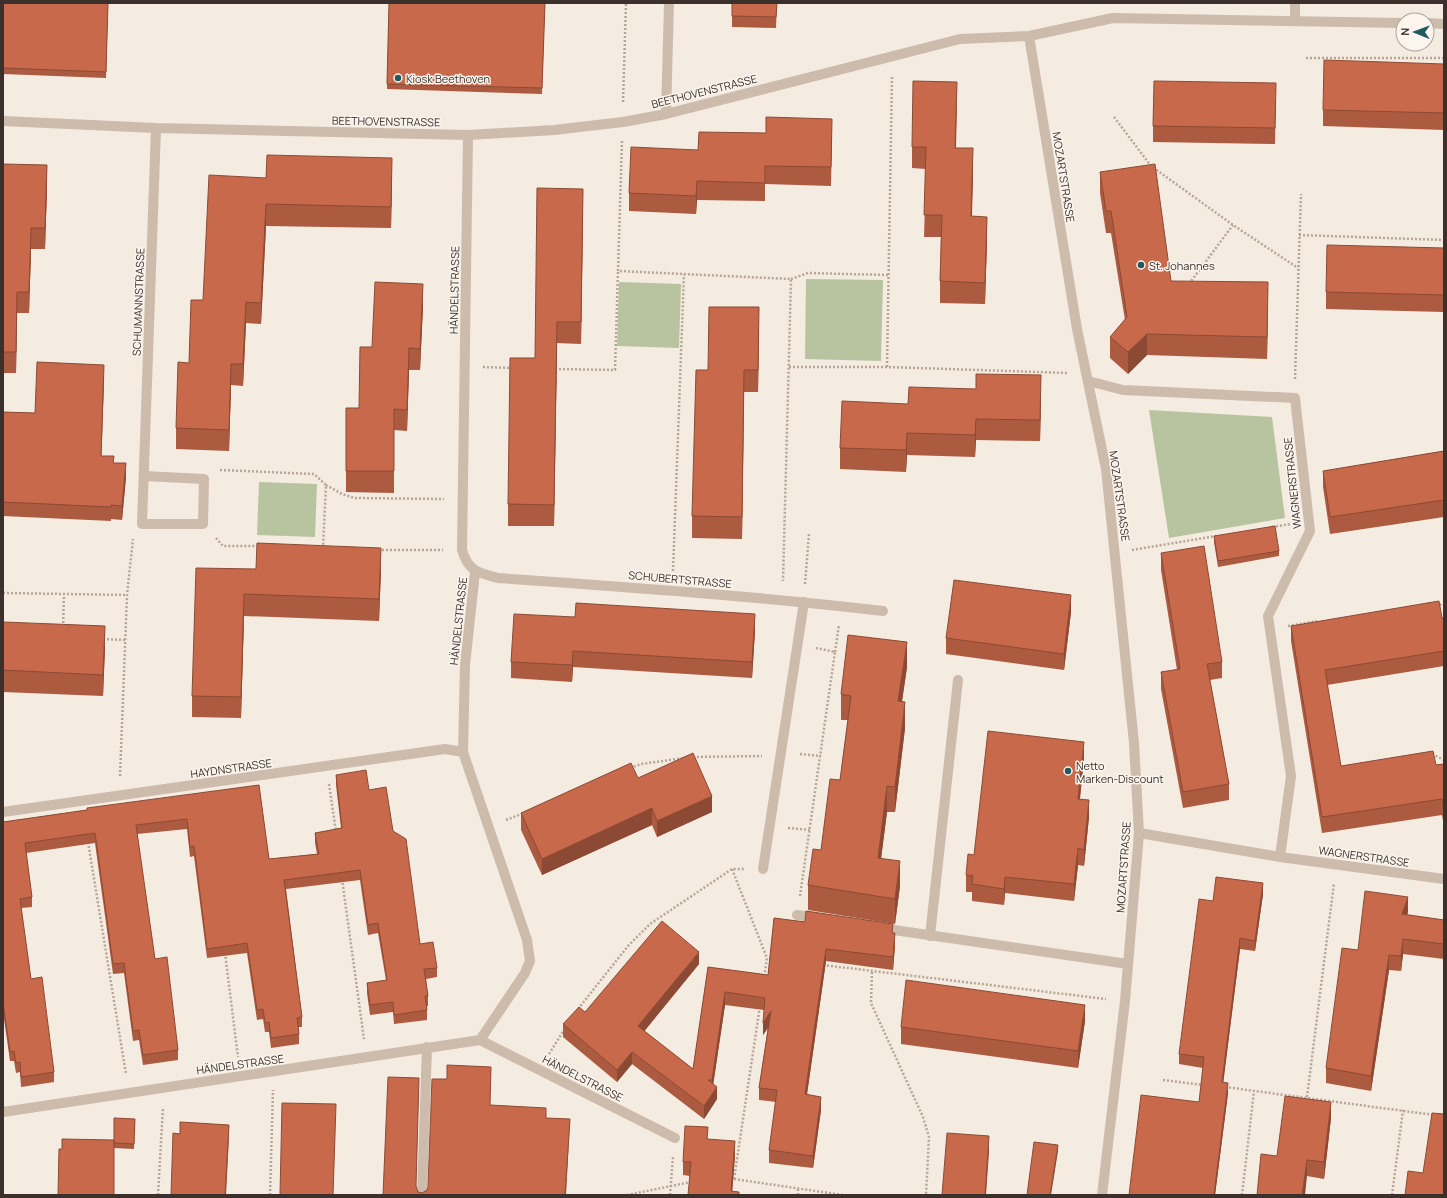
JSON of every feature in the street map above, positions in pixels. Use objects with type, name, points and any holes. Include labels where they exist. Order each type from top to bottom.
[{"type":"street","points":[[666,114],[669,3]]},
{"type":"street","points":[[1295,3],[1295,21]]},
{"type":"street","name":"BEETHOVENSTRASSE","points":[[3,121],[156,128],[468,135],[554,130],[623,122],[666,114],[960,39],[1029,36],[1114,18],[1395,23]]},
{"type":"street","name":"MOZARTSTRASSE","points":[[1029,36],[1077,329],[1106,469],[1116,552],[1134,743],[1139,833],[1125,1001],[1102,1195]]},
{"type":"street","name":"SCHUMANNSTRASSE","points":[[142,524],[156,128]]},
{"type":"street","name":"HÄNDELSTRASSE","points":[[468,135],[462,550],[465,560],[475,572],[465,665],[463,752],[527,940],[530,961],[525,973],[480,1040]]},
{"type":"street","points":[[1087,377],[1123,390],[1295,398]]},
{"type":"street","name":"WAGNERSTRASSE","points":[[1280,857],[1291,776],[1268,616],[1310,531],[1295,398]]},
{"type":"street","points":[[142,524],[203,524],[204,479],[144,476]]},
{"type":"street","name":"SCHUBERTSTRASSE","points":[[475,572],[498,578],[672,590],[883,611]]},
{"type":"street","points":[[763,869],[804,602]]},
{"type":"street","points":[[930,936],[958,680]]},
{"type":"street","name":"HAYDNSTRASSE","points":[[3,812],[445,749],[463,752]]},
{"type":"street","name":"WAGNERSTRASSE","points":[[1139,833],[1280,857],[1444,879]]},
{"type":"street","points":[[797,915],[828,920]]},
{"type":"street","points":[[868,926],[1128,964]]},
{"type":"street","name":"HÄNDELSTRASSE","points":[[3,1112],[480,1040],[675,1138]]},
{"type":"street","points":[[422,1195],[427,1047]]},
{"type":"path","points":[[552,369],[615,370],[626,3]]},
{"type":"path","points":[[887,367],[892,56]]},
{"type":"path","points":[[1306,58],[1444,58]]},
{"type":"path","points":[[1114,117],[1151,166],[1233,225],[1298,268]]},
{"type":"path","points":[[1295,398],[1301,194]]},
{"type":"path","points":[[1185,288],[1233,225]]},
{"type":"path","points":[[1299,235],[1444,240]]},
{"type":"path","points":[[618,271],[791,279],[808,273],[888,275]]},
{"type":"path","points":[[672,590],[684,274]]},
{"type":"path","points":[[782,600],[791,279]]},
{"type":"path","points":[[465,366],[520,368]]},
{"type":"path","points":[[789,367],[887,367],[1087,377]]},
{"type":"path","points":[[204,479],[212,469],[314,474],[326,485],[342,494],[354,498],[463,500]]},
{"type":"path","points":[[323,547],[326,485]]},
{"type":"path","points":[[1271,527],[1310,521]]},
{"type":"path","points":[[119,796],[127,595],[133,536],[142,524]]},
{"type":"path","points":[[203,524],[223,546],[262,546]]},
{"type":"path","points":[[804,602],[809,534]]},
{"type":"path","points":[[1116,552],[1217,536]]},
{"type":"path","points":[[315,547],[330,548]]},
{"type":"path","points":[[373,550],[462,550]]},
{"type":"path","points":[[3,593],[127,595]]},
{"type":"path","points":[[63,630],[64,595]]},
{"type":"path","points":[[1428,604],[1436,603],[1444,606]]},
{"type":"path","points":[[797,915],[811,830],[842,606]]},
{"type":"path","points":[[1270,629],[1325,620]]},
{"type":"path","points":[[102,639],[125,640]]},
{"type":"path","points":[[797,644],[835,652]]},
{"type":"path","points":[[1425,755],[1433,754],[1444,760]]},
{"type":"path","points":[[625,769],[640,764],[694,757],[781,756]]},
{"type":"path","points":[[326,766],[336,834]]},
{"type":"path","points":[[489,828],[525,812]]},
{"type":"path","points":[[87,838],[129,1092]]},
{"type":"path","points":[[1307,1097],[1336,864]]},
{"type":"path","points":[[575,1013],[628,946],[650,924],[732,869],[763,869]]},
{"type":"path","points":[[732,869],[767,958],[763,982]]},
{"type":"path","points":[[342,872],[366,1057]]},
{"type":"path","points":[[225,952],[240,1076]]},
{"type":"path","points":[[767,958],[774,959]]},
{"type":"path","points":[[820,965],[1125,1001]]},
{"type":"path","points":[[872,972],[871,1003],[923,1117],[929,1137],[926,1195]]},
{"type":"path","points":[[734,1179],[761,998]]},
{"type":"path","points":[[540,1070],[567,1025]]},
{"type":"path","points":[[270,1195],[274,1071]]},
{"type":"path","points":[[1163,1080],[1208,1086]]},
{"type":"path","points":[[158,1195],[164,1087]]},
{"type":"path","points":[[1224,1087],[1403,1110],[1437,1116]]},
{"type":"path","points":[[1242,1195],[1254,1091]]},
{"type":"path","points":[[1392,1195],[1403,1110]]},
{"type":"path","points":[[670,1195],[675,1138]]},
{"type":"path","points":[[726,1179],[843,1195]]},
{"type":"path","points":[[627,1195],[698,1181]]},
{"type":"path","points":[[798,1188],[798,1195]]},
{"type":"green space","points":[[806,279],[883,280],[881,361],[805,359]]},
{"type":"green space","points":[[619,282],[681,284],[679,348],[617,346]]},
{"type":"green space","points":[[1149,410],[1272,417],[1285,518],[1169,538]]},
{"type":"green space","points":[[259,482],[317,484],[315,537],[257,535]]},
{"type":"building","points":[[3,3],[108,3],[106,72],[3,68]]},
{"type":"building","points":[[389,3],[545,3],[542,88],[387,84]]},
{"type":"building","points":[[732,3],[777,3],[776,17],[732,16]]},
{"type":"building","points":[[1324,60],[1444,64],[1444,113],[1323,110]]},
{"type":"building","points":[[913,81],[957,82],[955,148],[973,148],[971,216],[987,217],[985,283],[940,281],[942,215],[924,215],[926,147],[912,147]]},
{"type":"building","points":[[1154,81],[1276,83],[1275,128],[1153,126]]},
{"type":"building","points":[[766,117],[832,119],[831,167],[765,166],[765,183],[697,181],[696,196],[629,193],[631,147],[698,150],[699,132],[766,133]]},
{"type":"building","points":[[267,155],[392,158],[391,207],[266,204],[261,303],[246,302],[243,364],[231,364],[229,430],[176,428],[178,362],[189,363],[191,300],[203,300],[209,175],[266,178]]},
{"type":"building","points":[[3,164],[47,165],[45,228],[31,228],[29,292],[17,292],[16,352],[3,352]]},
{"type":"building","name":"St. Johannes","points":[[1155,164],[1171,281],[1268,282],[1267,337],[1147,334],[1128,352],[1110,337],[1127,317],[1111,211],[1106,211],[1100,172]]},
{"type":"building","points":[[537,188],[583,189],[581,322],[557,322],[554,505],[508,504],[510,358],[535,358]]},
{"type":"building","points":[[1327,245],[1444,248],[1444,295],[1326,292]]},
{"type":"building","points":[[375,282],[423,284],[420,349],[409,348],[407,410],[394,409],[394,471],[346,471],[346,408],[359,408],[360,347],[372,347]]},
{"type":"building","points":[[709,307],[759,307],[758,370],[744,370],[742,517],[692,516],[696,370],[708,370]]},
{"type":"building","points":[[37,362],[104,365],[101,456],[114,456],[113,463],[126,463],[122,506],[111,505],[111,507],[3,502],[3,412],[35,413]]},
{"type":"building","points":[[976,374],[1041,375],[1040,420],[976,419],[975,435],[907,433],[906,450],[840,448],[842,401],[908,404],[909,387],[976,389]]},
{"type":"building","points":[[1444,451],[1444,500],[1330,517],[1323,471]]},
{"type":"building","points":[[1275,526],[1279,551],[1218,561],[1214,536]]},
{"type":"building","points":[[257,543],[381,548],[379,599],[244,594],[241,697],[192,696],[196,568],[256,569]]},
{"type":"building","points":[[1204,546],[1222,662],[1207,664],[1229,784],[1183,792],[1161,672],[1180,669],[1161,553]]},
{"type":"building","points":[[954,580],[1071,595],[1064,654],[946,638]]},
{"type":"building","points":[[1439,601],[1442,618],[1444,618],[1444,651],[1325,670],[1341,766],[1433,751],[1436,765],[1444,764],[1444,811],[1442,799],[1322,817],[1291,626]]},
{"type":"building","points":[[576,603],[755,614],[752,662],[573,651],[572,665],[511,662],[514,614],[575,617]]},
{"type":"building","points":[[3,622],[105,626],[103,675],[3,670]]},
{"type":"building","points":[[848,635],[907,642],[898,701],[905,702],[895,787],[887,786],[878,858],[900,861],[895,899],[808,885],[813,849],[821,850],[830,779],[840,780],[851,696],[841,694]]},
{"type":"building","points":[[988,731],[1084,742],[1078,799],[1089,800],[1084,850],[1078,848],[1074,884],[1005,877],[1004,889],[972,884],[973,876],[966,875],[968,854],[974,855]]},
{"type":"building","points":[[693,753],[712,796],[657,821],[652,808],[542,859],[521,813],[631,763],[638,778]]},
{"type":"building","points":[[366,770],[369,790],[386,787],[393,831],[406,839],[420,944],[433,942],[437,968],[424,969],[428,996],[425,996],[427,1010],[394,1015],[393,1002],[370,1005],[367,983],[387,980],[378,923],[368,925],[360,870],[284,880],[302,1017],[297,1018],[299,1034],[271,1038],[269,1022],[265,1023],[263,1009],[257,1010],[247,943],[207,949],[194,846],[190,847],[187,819],[136,825],[155,959],[167,957],[178,1050],[143,1055],[139,1030],[133,1031],[124,963],[113,964],[95,833],[25,843],[32,897],[20,899],[31,979],[42,977],[54,1072],[21,1077],[20,1062],[16,1063],[14,1051],[10,1052],[3,1003],[3,822],[87,810],[87,808],[259,785],[269,859],[319,854],[315,833],[342,828],[336,775]]},
{"type":"building","points":[[1216,877],[1263,883],[1255,941],[1240,938],[1222,1082],[1228,1083],[1214,1195],[1129,1195],[1141,1095],[1199,1102],[1204,1057],[1179,1054],[1199,899],[1213,901]]},
{"type":"building","points":[[1365,891],[1408,897],[1402,914],[1444,920],[1444,944],[1403,939],[1401,956],[1389,955],[1371,1076],[1326,1068],[1342,948],[1358,950]]},
{"type":"building","points":[[806,911],[893,924],[892,933],[895,933],[893,957],[826,949],[805,1094],[821,1097],[813,1156],[769,1150],[777,1090],[759,1088],[771,1011],[763,1023],[765,998],[725,992],[712,1080],[708,1080],[717,1087],[704,1106],[632,1052],[617,1070],[563,1024],[579,1007],[585,1012],[662,921],[699,952],[638,1026],[693,1069],[708,967],[768,975],[774,918],[805,922]]},
{"type":"building","points":[[906,980],[1085,1005],[1078,1051],[901,1027]]},
{"type":"building","points":[[447,1065],[491,1067],[490,1105],[546,1108],[546,1118],[570,1119],[565,1195],[383,1195],[388,1077],[419,1078],[416,1186],[418,1192],[422,1193],[427,1190],[428,1187],[432,1079],[447,1079]]},
{"type":"building","points":[[1285,1096],[1331,1102],[1324,1162],[1307,1160],[1302,1195],[1257,1195],[1261,1154],[1277,1156]]},
{"type":"building","points":[[282,1103],[336,1104],[333,1195],[280,1195]]},
{"type":"building","points":[[1432,1113],[1444,1114],[1444,1195],[1405,1195],[1408,1171],[1423,1173]]},
{"type":"building","points":[[114,1118],[135,1119],[134,1144],[114,1143]]},
{"type":"building","points":[[180,1122],[229,1125],[225,1195],[171,1195],[173,1133],[180,1134]]},
{"type":"building","points":[[685,1126],[708,1127],[707,1139],[735,1141],[731,1191],[739,1192],[739,1195],[688,1195],[691,1162],[683,1162]]},
{"type":"building","points":[[947,1133],[989,1136],[985,1195],[942,1195]]},
{"type":"building","points":[[62,1139],[114,1140],[114,1195],[58,1195],[59,1149],[62,1149]]},
{"type":"building","points":[[1034,1142],[1058,1145],[1050,1195],[1027,1195]]},
{"type":"place","name":"Kiosk Beethoven","points":[[398,78]]},
{"type":"place","name":"St. Johannes","points":[[1141,265]]},
{"type":"place","name":"Netto Marken-Discount","points":[[1068,771]]}]
